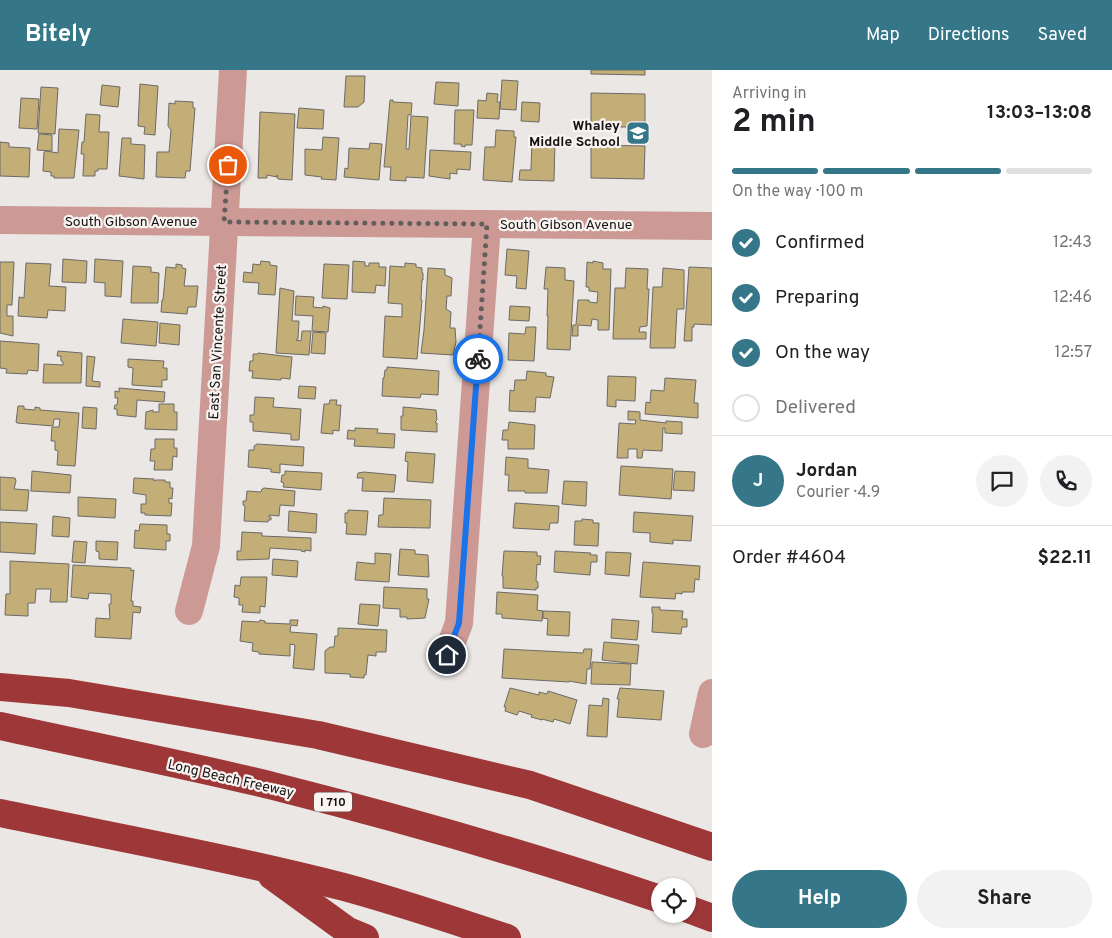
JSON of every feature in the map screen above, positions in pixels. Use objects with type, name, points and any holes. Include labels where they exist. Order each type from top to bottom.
[{"type":"highway","points":[[0,687],[69,693],[318,735],[530,785],[712,847]]},
{"type":"highway","name":"Long Beach Freeway","points":[[0,726],[282,789],[435,830],[651,896]]},
{"type":"highway","points":[[0,813],[261,867],[346,888],[507,938]]},
{"type":"highway","points":[[261,867],[348,931],[365,938]]},
{"type":"street","name":"East San Vincente Street","points":[[189,612],[206,546],[233,70]]},
{"type":"street","name":"South Gibson Avenue","points":[[0,220],[712,226]]},
{"type":"street","points":[[447,655],[459,623],[487,224]]},
{"type":"street","points":[[703,734],[712,693]]},
{"type":"building","points":[[591,70],[645,70],[645,75],[591,74]]},
{"type":"building","points":[[346,76],[365,76],[364,102],[358,107],[344,107]]},
{"type":"building","points":[[502,80],[518,81],[516,110],[500,109]]},
{"type":"building","points":[[436,82],[459,83],[458,106],[434,104]]},
{"type":"building","points":[[140,84],[158,86],[155,135],[144,134],[145,127],[138,126]]},
{"type":"building","points":[[102,85],[120,87],[118,107],[100,105]]},
{"type":"building","points":[[41,87],[58,88],[55,134],[38,133]]},
{"type":"building","points":[[487,93],[498,94],[497,102],[500,102],[499,119],[477,118],[478,100],[486,101]]},
{"type":"building","points":[[591,93],[645,94],[645,127],[591,127]]},
{"type":"building","points":[[21,98],[39,99],[37,129],[19,128]]},
{"type":"building","points":[[390,100],[393,100],[393,102],[412,103],[411,115],[408,115],[406,149],[409,149],[411,116],[428,117],[424,178],[406,177],[406,181],[390,180],[391,167],[384,167]]},
{"type":"building","points":[[175,101],[193,102],[193,108],[195,108],[190,171],[186,171],[185,178],[156,177],[157,152],[169,152],[171,130],[168,126],[169,103],[175,104]]},
{"type":"building","points":[[522,102],[540,103],[539,122],[521,121]]},
{"type":"building","points":[[299,108],[324,110],[323,129],[297,128]]},
{"type":"building","points":[[455,110],[474,110],[472,145],[465,145],[465,147],[461,146],[461,144],[454,144]]},
{"type":"building","points":[[260,112],[295,114],[292,180],[278,179],[277,175],[277,177],[267,175],[267,178],[258,178]]},
{"type":"building","points":[[86,114],[100,115],[99,132],[109,132],[107,169],[98,169],[98,171],[95,171],[95,176],[83,176],[84,154],[81,154]]},
{"type":"building","points":[[59,129],[79,130],[74,178],[54,178],[54,176],[51,176],[51,172],[43,171],[44,152],[58,153]]},
{"type":"building","points":[[496,130],[514,131],[514,137],[516,137],[512,182],[483,180],[485,147],[495,147]]},
{"type":"building","points":[[39,134],[52,135],[52,151],[37,150]]},
{"type":"building","points":[[323,137],[339,138],[336,180],[305,175],[305,149],[322,150]]},
{"type":"building","points":[[122,138],[131,138],[131,144],[145,145],[144,179],[119,176]]},
{"type":"building","points":[[532,140],[555,141],[554,181],[519,180],[520,170],[531,170]]},
{"type":"building","points":[[0,142],[9,143],[9,147],[30,148],[29,177],[0,176]]},
{"type":"building","points":[[370,143],[382,144],[379,180],[344,177],[345,168],[348,169],[349,148],[369,149]]},
{"type":"building","points":[[591,145],[645,146],[644,179],[591,178]]},
{"type":"building","points":[[430,150],[471,152],[470,170],[457,169],[457,174],[450,173],[450,179],[429,176]]},
{"type":"building","points":[[507,249],[529,251],[526,289],[516,288],[517,276],[505,275]]},
{"type":"building","points":[[63,259],[87,261],[86,283],[62,282]]},
{"type":"building","points":[[95,259],[123,261],[121,297],[105,296],[105,283],[94,282]]},
{"type":"building","points":[[261,261],[270,262],[270,265],[277,266],[275,295],[258,294],[259,283],[243,282],[244,272],[252,273],[253,264],[260,265]]},
{"type":"building","points":[[353,261],[365,262],[365,266],[369,266],[369,263],[379,263],[379,267],[386,267],[385,286],[376,285],[375,293],[352,292]]},
{"type":"building","points":[[593,261],[603,263],[603,269],[611,269],[609,330],[598,330],[598,320],[592,319],[591,326],[578,325],[578,336],[572,336],[573,325],[576,325],[578,300],[589,300],[589,302],[597,303],[598,292],[589,291],[589,287],[586,287],[587,262],[593,263]]},
{"type":"building","points":[[0,262],[14,262],[12,305],[7,305],[7,316],[13,316],[13,336],[0,333]]},
{"type":"building","points":[[26,263],[51,264],[49,286],[66,287],[65,311],[48,310],[47,318],[18,316],[19,297],[24,298]]},
{"type":"building","points":[[405,263],[416,264],[416,267],[422,268],[423,273],[417,359],[383,357],[385,316],[402,317],[402,304],[388,303],[390,266],[405,267]]},
{"type":"building","points":[[176,264],[182,265],[182,268],[186,269],[184,286],[198,286],[196,307],[188,307],[187,314],[161,312],[166,267],[176,268]]},
{"type":"building","points":[[324,264],[349,265],[347,299],[322,298]]},
{"type":"building","points":[[133,266],[151,267],[151,272],[159,273],[158,303],[131,303]]},
{"type":"building","points":[[546,267],[565,268],[565,280],[574,281],[570,350],[547,349],[548,289],[544,289]]},
{"type":"building","points":[[689,267],[712,268],[712,325],[694,324],[694,327],[692,327],[692,341],[684,341]]},
{"type":"building","points":[[428,268],[445,269],[445,275],[452,278],[451,296],[447,296],[446,309],[451,312],[450,328],[455,328],[456,342],[453,355],[421,353]]},
{"type":"building","points":[[626,268],[648,269],[647,326],[640,327],[639,332],[646,332],[646,339],[613,339],[615,288],[625,288]]},
{"type":"building","points":[[663,268],[684,270],[684,309],[677,309],[675,348],[650,348],[653,287],[662,287]]},
{"type":"building","points":[[280,288],[294,291],[292,321],[299,321],[298,339],[296,340],[301,341],[302,331],[311,331],[309,355],[276,353]]},
{"type":"building","points":[[296,296],[314,297],[313,307],[323,308],[323,306],[330,308],[328,332],[312,331],[313,316],[295,315]]},
{"type":"building","points":[[510,306],[530,307],[529,321],[509,320]]},
{"type":"building","points":[[123,319],[158,322],[156,346],[121,343]]},
{"type":"building","points":[[160,323],[180,325],[179,345],[159,343]]},
{"type":"building","points":[[526,327],[536,327],[534,361],[508,360],[509,333],[525,334]]},
{"type":"building","points":[[313,332],[326,333],[325,354],[311,353]]},
{"type":"building","points":[[0,341],[39,344],[38,371],[28,370],[27,374],[6,373],[7,369],[0,368]]},
{"type":"building","points":[[58,351],[82,353],[81,383],[43,383],[44,364],[63,365],[61,356],[57,356]]},
{"type":"building","points":[[253,354],[292,357],[290,379],[252,378],[253,371],[249,371],[250,361],[253,361]]},
{"type":"building","points":[[87,356],[95,357],[92,381],[100,382],[100,387],[86,386]]},
{"type":"building","points":[[128,359],[164,361],[163,368],[167,368],[167,380],[162,380],[162,387],[132,385],[133,368],[128,367]]},
{"type":"building","points":[[387,367],[439,371],[438,395],[421,394],[420,398],[382,396],[383,378]]},
{"type":"building","points":[[527,371],[546,373],[546,376],[554,377],[550,398],[536,397],[535,412],[509,411],[510,390],[514,391],[515,380],[526,380]]},
{"type":"building","points":[[608,376],[636,377],[635,401],[616,400],[616,407],[607,406]]},
{"type":"building","points":[[665,378],[696,380],[694,403],[698,403],[698,418],[645,414],[646,402],[650,403],[651,390],[664,391]]},
{"type":"building","points":[[299,386],[316,387],[315,399],[298,398]]},
{"type":"building","points":[[119,388],[165,392],[164,402],[137,400],[136,417],[117,415],[117,409],[114,409],[118,398],[115,398],[115,391],[119,392]]},
{"type":"building","points":[[255,397],[274,398],[273,407],[301,409],[299,440],[291,440],[291,434],[253,431],[253,422],[250,422],[250,415],[254,415]]},
{"type":"building","points":[[330,400],[337,400],[336,405],[341,405],[339,431],[333,430],[333,434],[321,433],[324,404],[329,404]]},
{"type":"building","points":[[159,404],[174,404],[174,412],[177,412],[177,430],[145,429],[146,412],[153,410],[153,412],[159,412]]},
{"type":"building","points":[[18,406],[24,406],[24,409],[35,410],[35,407],[40,408],[40,410],[79,413],[75,466],[57,465],[58,451],[55,450],[55,441],[51,441],[52,427],[59,427],[60,419],[54,419],[53,426],[17,423]]},
{"type":"building","points":[[83,407],[97,408],[96,429],[82,428]]},
{"type":"building","points":[[403,407],[436,410],[437,420],[435,422],[437,423],[437,432],[401,430]]},
{"type":"building","points":[[628,411],[640,412],[640,420],[666,423],[666,421],[682,422],[682,434],[665,433],[665,428],[663,428],[662,451],[643,450],[642,458],[637,458],[637,449],[628,449],[628,458],[617,458],[619,423],[635,424],[636,420],[628,420]]},
{"type":"building","points":[[509,422],[535,425],[534,449],[508,449],[508,440],[502,440],[503,430],[508,430]]},
{"type":"building","points":[[355,428],[378,429],[377,433],[395,434],[394,448],[354,446],[355,439],[347,439],[348,430],[355,431]]},
{"type":"building","points":[[155,439],[174,439],[177,457],[173,456],[172,470],[154,470],[155,461],[150,461],[151,449],[155,449]]},
{"type":"building","points":[[257,444],[304,447],[303,466],[280,464],[280,473],[271,472],[271,469],[248,467],[249,450],[254,450],[254,446]]},
{"type":"building","points":[[406,452],[435,454],[433,483],[407,481],[408,462],[405,461]]},
{"type":"building","points":[[506,457],[528,459],[528,468],[549,470],[547,493],[508,491],[509,475],[505,475]]},
{"type":"building","points":[[621,466],[673,469],[671,499],[619,495]]},
{"type":"building","points":[[32,471],[71,475],[70,493],[31,491]]},
{"type":"building","points":[[285,471],[322,473],[321,490],[283,487],[284,483],[281,482]]},
{"type":"building","points":[[675,471],[695,472],[694,491],[673,490]]},
{"type":"building","points":[[358,473],[396,475],[394,492],[362,491],[363,478],[357,478]]},
{"type":"building","points":[[0,477],[15,478],[14,489],[29,490],[27,511],[0,510]]},
{"type":"building","points":[[134,478],[170,482],[170,488],[173,488],[172,499],[169,498],[169,503],[172,503],[171,516],[145,515],[145,513],[141,513],[141,504],[146,504],[146,495],[133,493]]},
{"type":"building","points":[[564,481],[587,482],[586,506],[562,504]]},
{"type":"building","points":[[264,488],[295,491],[294,506],[280,505],[279,516],[269,515],[271,520],[268,520],[268,522],[244,521],[245,506],[243,501],[246,501],[247,491],[261,492]]},
{"type":"building","points":[[78,497],[116,499],[115,518],[78,516]]},
{"type":"building","points":[[384,498],[431,500],[430,528],[378,527],[379,515],[383,515]]},
{"type":"building","points":[[515,503],[559,506],[558,523],[550,523],[549,530],[513,528]]},
{"type":"building","points":[[348,510],[368,511],[366,535],[346,534],[347,523],[345,523],[345,513],[348,513]]},
{"type":"building","points":[[289,511],[317,514],[316,533],[288,531]]},
{"type":"building","points":[[634,512],[693,516],[691,541],[673,540],[673,544],[650,542],[650,533],[633,532]]},
{"type":"building","points":[[53,516],[70,518],[69,537],[52,536]]},
{"type":"building","points":[[582,519],[593,520],[593,523],[599,523],[598,546],[574,545],[575,521],[582,521]]},
{"type":"building","points":[[0,522],[37,524],[35,554],[0,552]]},
{"type":"building","points":[[140,524],[167,525],[167,534],[170,534],[170,541],[166,541],[166,550],[134,548],[135,530],[139,531]]},
{"type":"building","points":[[242,532],[262,533],[262,536],[311,538],[311,551],[270,548],[269,559],[237,560],[237,551],[241,551]]},
{"type":"building","points":[[74,541],[87,542],[85,563],[72,562]]},
{"type":"building","points":[[96,541],[118,542],[117,560],[99,559],[99,552],[96,551]]},
{"type":"building","points":[[400,549],[415,550],[415,554],[428,555],[429,577],[398,575]]},
{"type":"building","points":[[504,551],[537,552],[537,556],[541,556],[540,565],[537,564],[536,581],[538,582],[538,588],[536,590],[503,588]]},
{"type":"building","points":[[555,551],[591,553],[590,555],[597,555],[597,562],[591,562],[590,575],[554,572]]},
{"type":"building","points":[[606,552],[631,553],[629,576],[605,574]]},
{"type":"building","points":[[375,553],[391,554],[389,582],[355,580],[357,562],[375,564]]},
{"type":"building","points":[[273,559],[298,561],[297,577],[272,575]]},
{"type":"building","points":[[10,561],[69,564],[67,602],[50,602],[51,589],[36,589],[35,603],[28,603],[28,616],[5,615],[6,594],[10,594]]},
{"type":"building","points":[[643,562],[700,566],[699,580],[695,579],[694,592],[676,593],[675,599],[640,597]]},
{"type":"building","points":[[73,565],[131,568],[131,571],[134,570],[131,601],[133,601],[133,606],[141,607],[140,613],[133,612],[131,639],[95,637],[96,618],[110,619],[109,604],[111,604],[111,594],[89,593],[88,599],[71,597]]},
{"type":"building","points":[[241,577],[267,577],[265,607],[260,606],[260,613],[242,612],[243,605],[239,605],[239,598],[234,597],[235,585],[240,586]]},
{"type":"building","points":[[384,587],[427,589],[427,599],[429,599],[425,618],[407,619],[407,617],[400,617],[400,609],[383,608]]},
{"type":"building","points":[[497,592],[538,595],[537,610],[543,611],[542,621],[502,618],[502,614],[496,614]]},
{"type":"building","points":[[360,604],[380,605],[378,626],[358,624]]},
{"type":"building","points":[[652,607],[660,607],[660,610],[683,611],[682,619],[687,619],[687,627],[682,627],[681,634],[652,632]]},
{"type":"building","points":[[543,611],[570,612],[569,636],[547,635],[548,619],[543,618]]},
{"type":"building","points":[[612,619],[639,621],[637,640],[611,638]]},
{"type":"building","points":[[260,620],[265,621],[265,623],[290,624],[290,620],[298,620],[297,626],[291,625],[290,632],[317,634],[314,670],[293,668],[295,645],[290,644],[290,656],[259,654],[259,652],[252,651],[253,643],[240,641],[242,621],[259,622]]},
{"type":"building","points":[[338,628],[387,630],[386,652],[376,652],[376,656],[368,655],[364,678],[350,677],[350,674],[325,673],[325,651],[330,647],[334,647],[335,636],[338,636]]},
{"type":"building","points":[[604,642],[639,645],[637,664],[602,660]]},
{"type":"building","points":[[504,649],[583,653],[584,649],[592,649],[590,669],[587,669],[586,684],[569,681],[502,678]]},
{"type":"building","points":[[592,662],[631,664],[630,685],[591,684]]},
{"type":"building","points":[[510,688],[539,695],[539,692],[547,694],[548,691],[577,700],[570,724],[554,719],[553,722],[542,720],[519,711],[517,715],[505,711],[506,707],[504,707]]},
{"type":"building","points":[[620,688],[664,691],[661,720],[617,717],[619,699],[617,699]]},
{"type":"building","points":[[603,698],[609,699],[607,737],[587,736],[589,705],[602,706]]},
{"type":"way so far","points":[[228,165],[224,222],[487,224],[478,359]]},
{"type":"place","name":"Whaley Middle School","points":[[638,133]]},
{"type":"route","points":[[447,655],[459,623],[478,359]]}]
